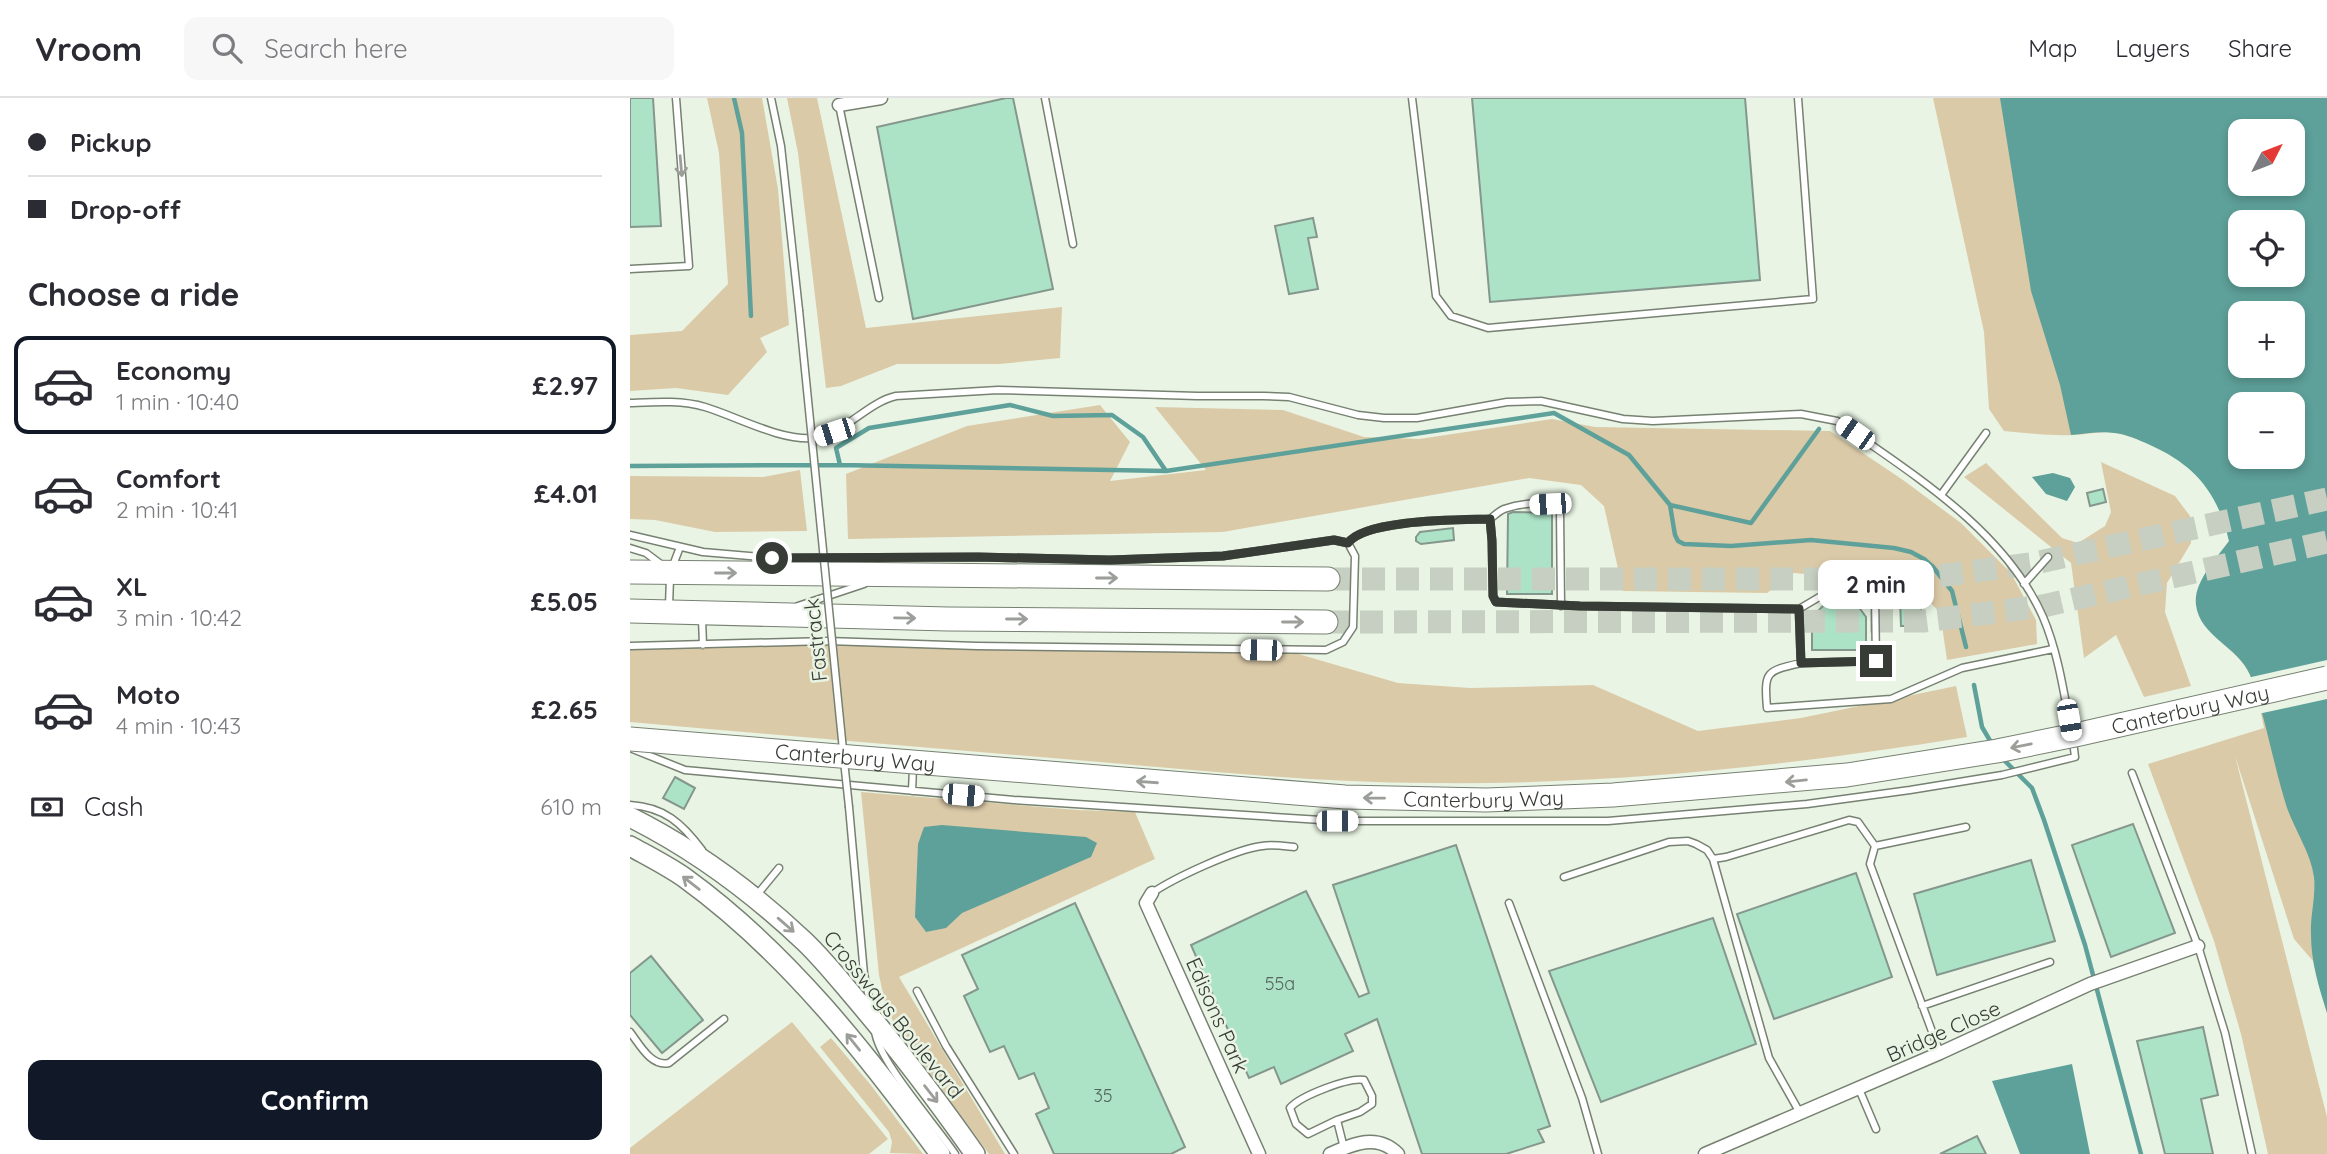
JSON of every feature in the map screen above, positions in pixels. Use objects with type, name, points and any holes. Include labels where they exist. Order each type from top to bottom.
[{"type":"highway","points":[[630,572],[1328,579]]},
{"type":"highway","points":[[630,611],[948,619],[1326,622]]},
{"type":"highway","name":"Canterbury Way","points":[[630,739],[1345,797],[1499,800],[1613,795],[1847,775],[2080,734],[2327,678]]},
{"type":"main road","name":"Crossways Boulevard","points":[[630,817],[715,867],[806,942],[874,1020],[975,1154]]},
{"type":"main road","points":[[630,846],[684,877],[787,966],[904,1104],[940,1154]]},
{"type":"street","points":[[839,105],[880,98]]},
{"type":"street","name":"Edisons Park","points":[[1152,893],[1146,903],[1259,1154]]},
{"type":"street","name":"Bridge Close","points":[[1704,1154],[1940,1054],[2104,978],[2198,946]]},
{"type":"street","points":[[1330,1154],[1362,1142],[1375,1141],[1391,1147],[1398,1154]]},
{"type":"lane","points":[[630,269],[689,266],[676,98]]},
{"type":"lane","name":"Fastrack","points":[[771,98],[780,146],[799,310],[864,974],[876,1041],[955,1154]]},
{"type":"lane","points":[[1045,98],[1073,244]]},
{"type":"lane","points":[[1412,98],[1436,296],[1451,316],[1488,328],[1813,299],[1798,98]]},
{"type":"lane","points":[[839,105],[879,298]]},
{"type":"lane","points":[[630,403],[684,402],[791,437],[816,438],[834,432],[885,399],[895,396],[998,390],[1290,397],[1358,415],[1384,418],[1417,418],[1507,402],[1541,401],[1623,419],[1653,421],[1801,414],[1837,421],[1941,495],[1986,537],[2025,584],[2044,620],[2053,649],[2076,757],[2002,775],[1807,804],[1608,821],[1337,821],[912,791],[685,770],[630,748]]},
{"type":"lane","points":[[1941,495],[1986,433]]},
{"type":"lane","points":[[1348,543],[1355,535],[1395,525],[1490,519],[1504,509],[1550,504],[1560,510],[1561,606]]},
{"type":"lane","points":[[1490,519],[1493,596],[1496,602],[1561,606],[1799,609],[1821,596],[1875,594],[1876,661],[1801,663],[1771,671],[1765,683],[1767,708],[1891,699],[1962,668],[2053,649]]},
{"type":"lane","points":[[630,535],[703,552],[772,558],[978,557],[1110,560],[1223,556],[1334,540],[1348,543]]},
{"type":"lane","points":[[630,646],[828,641],[976,646],[1326,650],[1343,642],[1353,627],[1354,556],[1348,543]]},
{"type":"lane","points":[[669,611],[670,573],[680,547]]},
{"type":"lane","points":[[630,548],[652,556],[670,573]]},
{"type":"lane","points":[[2025,584],[2048,557]]},
{"type":"lane","points":[[774,614],[892,574]]},
{"type":"lane","points":[[1799,609],[1801,663]]},
{"type":"lane","points":[[702,611],[703,645]]},
{"type":"lane","points":[[912,791],[914,753]]},
{"type":"lane","points":[[2132,773],[2198,946],[2225,1033],[2252,1154]]},
{"type":"lane","points":[[630,805],[652,808],[677,822],[685,828],[715,867]]},
{"type":"lane","points":[[1713,859],[1849,820],[1858,822],[1875,846]]},
{"type":"lane","points":[[1875,846],[1966,827]]},
{"type":"lane","points":[[1564,877],[1669,842],[1688,841],[1707,850],[1713,859],[1769,1058],[1800,1113]]},
{"type":"lane","points":[[1152,893],[1165,884],[1244,849],[1264,845],[1294,847]]},
{"type":"lane","points":[[1875,846],[1870,864],[1940,1054]]},
{"type":"lane","points":[[754,898],[779,868]]},
{"type":"lane","points":[[1509,903],[1582,1098],[1598,1154]]},
{"type":"lane","points":[[1922,1006],[2050,962]]},
{"type":"lane","points":[[917,991],[946,1046],[1014,1154]]},
{"type":"lane","points":[[630,1032],[649,1056],[663,1064],[669,1063],[724,1019]]},
{"type":"lane","points":[[1355,1079],[1364,1080],[1372,1096],[1372,1104],[1360,1112],[1337,1120],[1308,1134],[1296,1124],[1290,1108],[1294,1102],[1306,1097],[1355,1079]]},
{"type":"lane","points":[[1859,1089],[1876,1129]]},
{"type":"lane","points":[[1337,1120],[1344,1148]]},
{"type":"shaded area","points":[[707,98],[762,98],[778,189],[789,325],[760,338],[767,352],[728,395],[676,388],[630,391],[630,335],[682,331],[728,284],[719,153]]},
{"type":"shaded area","points":[[787,98],[817,98],[866,328],[1062,307],[1060,358],[999,364],[897,364],[841,386],[826,388],[798,153]]},
{"type":"shaded area","points":[[1933,98],[2202,98],[2228,219],[2228,287],[2240,287],[2240,301],[2228,301],[2228,378],[2240,378],[2240,392],[2228,392],[2228,469],[2305,467],[2309,470],[2249,673],[2206,626],[2199,613],[2198,590],[2229,541],[2224,520],[2208,487],[2173,456],[2131,437],[2111,432],[2064,435],[2004,431],[1989,409],[1984,332]]},
{"type":"shaded area","points":[[1100,405],[1130,442],[1110,481],[1206,470],[1155,407],[1283,410],[1364,437],[1419,439],[1552,419],[1595,427],[1830,431],[1961,523],[2011,573],[2036,620],[2037,644],[1947,660],[1940,612],[1910,584],[1794,573],[1767,593],[1623,591],[1604,506],[1581,485],[1529,478],[1223,532],[848,539],[846,474],[967,426]]},
{"type":"shaded area","points":[[2101,462],[2175,496],[2190,516],[2191,543],[2167,583],[2165,612],[2191,686],[2144,697],[2116,635],[2084,658],[2071,563],[1964,477],[1986,463],[2062,538],[2078,543],[2105,526],[2111,512]]},
{"type":"shaded area","points":[[800,470],[807,531],[715,532],[655,520],[630,519],[630,476],[763,477]]},
{"type":"shaded area","points":[[812,642],[1288,651],[1398,683],[1470,688],[1593,685],[1698,731],[1801,718],[1956,686],[1967,737],[1833,757],[1699,772],[1565,781],[1430,783],[1265,776],[630,722],[630,646]]},
{"type":"shaded area","points":[[2327,689],[2327,1013],[2313,961],[2294,939],[2235,756],[2327,1117],[2327,1154],[2268,1154],[2241,1034],[2214,941],[2148,764],[2264,728],[2259,704]]},
{"type":"shaded area","points":[[861,792],[1077,810],[1135,812],[1155,859],[899,977],[1005,1154],[989,1154],[896,1027],[886,1007],[879,975]]},
{"type":"shaded area","points":[[792,1022],[888,1139],[869,1154],[630,1154],[630,1148]]},
{"type":"shaded area","points":[[831,1038],[923,1154],[890,1153],[892,1142],[889,1132],[820,1047]]},
{"type":"water","points":[[2000,98],[2327,98],[2327,1013],[2311,945],[2314,877],[2287,808],[2256,691],[2245,665],[2205,626],[2196,605],[2202,579],[2229,541],[2218,509],[2202,482],[2166,453],[2137,439],[2109,432],[2071,435],[2060,385],[2031,291]]},
{"type":"water","points":[[2053,473],[2070,478],[2075,487],[2067,501],[2046,494],[2032,477]]},
{"type":"water","points":[[942,825],[1086,837],[1097,843],[1091,857],[962,913],[946,928],[926,932],[915,917],[918,844],[924,827]]},
{"type":"water","points":[[2072,1064],[2090,1154],[2020,1154],[1992,1081]]},
{"type":"pier","points":[[2327,660],[2327,699],[2258,714],[2247,678]]},
{"type":"building","points":[[630,98],[653,98],[661,226],[630,227]]},
{"type":"building","points":[[1013,98],[1053,289],[913,319],[877,127]]},
{"type":"building","points":[[1472,98],[1745,98],[1760,280],[1490,302]]},
{"type":"building","points":[[1313,218],[1317,237],[1308,238],[1318,289],[1289,294],[1275,226]]},
{"type":"building","points":[[2103,489],[2106,502],[2090,506],[2087,493]]},
{"type":"building","points":[[1552,513],[1552,594],[1507,594],[1508,514]]},
{"type":"building","points":[[1453,528],[1454,540],[1421,544],[1416,541],[1420,532]]},
{"type":"building","points":[[1900,598],[1921,598],[1921,626],[1901,626]]},
{"type":"building","points":[[1828,601],[1850,601],[1858,606],[1866,617],[1866,650],[1812,650],[1812,613],[1816,613]]},
{"type":"building","points":[[675,777],[695,788],[684,809],[663,798]]},
{"type":"building","points":[[2133,824],[2175,933],[2111,957],[2072,845]]},
{"type":"building","points":[[1456,845],[1550,1126],[1538,1130],[1544,1142],[1506,1154],[1422,1154],[1377,1019],[1345,1034],[1353,1051],[1281,1084],[1274,1067],[1249,1078],[1191,945],[1306,891],[1359,997],[1369,993],[1333,885]]},
{"type":"building","points":[[2031,860],[2055,941],[1937,975],[1914,894]]},
{"type":"building","points":[[1856,873],[1892,977],[1774,1019],[1737,914]]},
{"type":"building","points":[[1075,903],[1185,1147],[1171,1154],[1054,1154],[1036,1114],[1049,1108],[1034,1073],[1019,1079],[1004,1046],[990,1052],[964,996],[978,989],[962,955]]},
{"type":"building","points":[[1713,918],[1756,1044],[1601,1102],[1549,971]]},
{"type":"building","points":[[651,956],[703,1020],[662,1053],[630,1015],[630,973]]},
{"type":"building","points":[[2203,1027],[2218,1095],[2201,1099],[2213,1154],[2165,1154],[2137,1041]]},
{"type":"building","points":[[1977,1136],[1986,1154],[1940,1154]]},
{"type":"waterway","points":[[734,98],[742,133],[751,316]]},
{"type":"waterway","points":[[840,465],[836,448],[869,428],[1010,405],[1053,416],[1112,415],[1143,437],[1166,471]]},
{"type":"waterway","points":[[630,466],[840,465],[1166,471],[1554,413],[1629,455],[1670,505],[1675,535],[1678,541],[1684,544],[1731,546],[1811,540],[1894,548],[1924,559],[1952,591],[1966,647]]},
{"type":"waterway","points":[[1670,505],[1751,523],[1819,429]]},
{"type":"waterway","points":[[1974,685],[1982,727],[1992,744]]},
{"type":"waterway","points":[[2001,757],[2032,788],[2044,820],[2085,945],[2141,1154]]},
{"type":"tunnel","points":[[1328,579],[1915,579],[2030,564],[2327,499]]},
{"type":"tunnel","points":[[1326,622],[1924,621],[2043,606],[2327,542]]},
{"type":"route","points":[[772,558],[978,557],[1110,560],[1223,556],[1334,540],[1348,543],[1355,535],[1395,525],[1490,519],[1493,596],[1496,602],[1799,609],[1801,663],[1876,661]]}]
